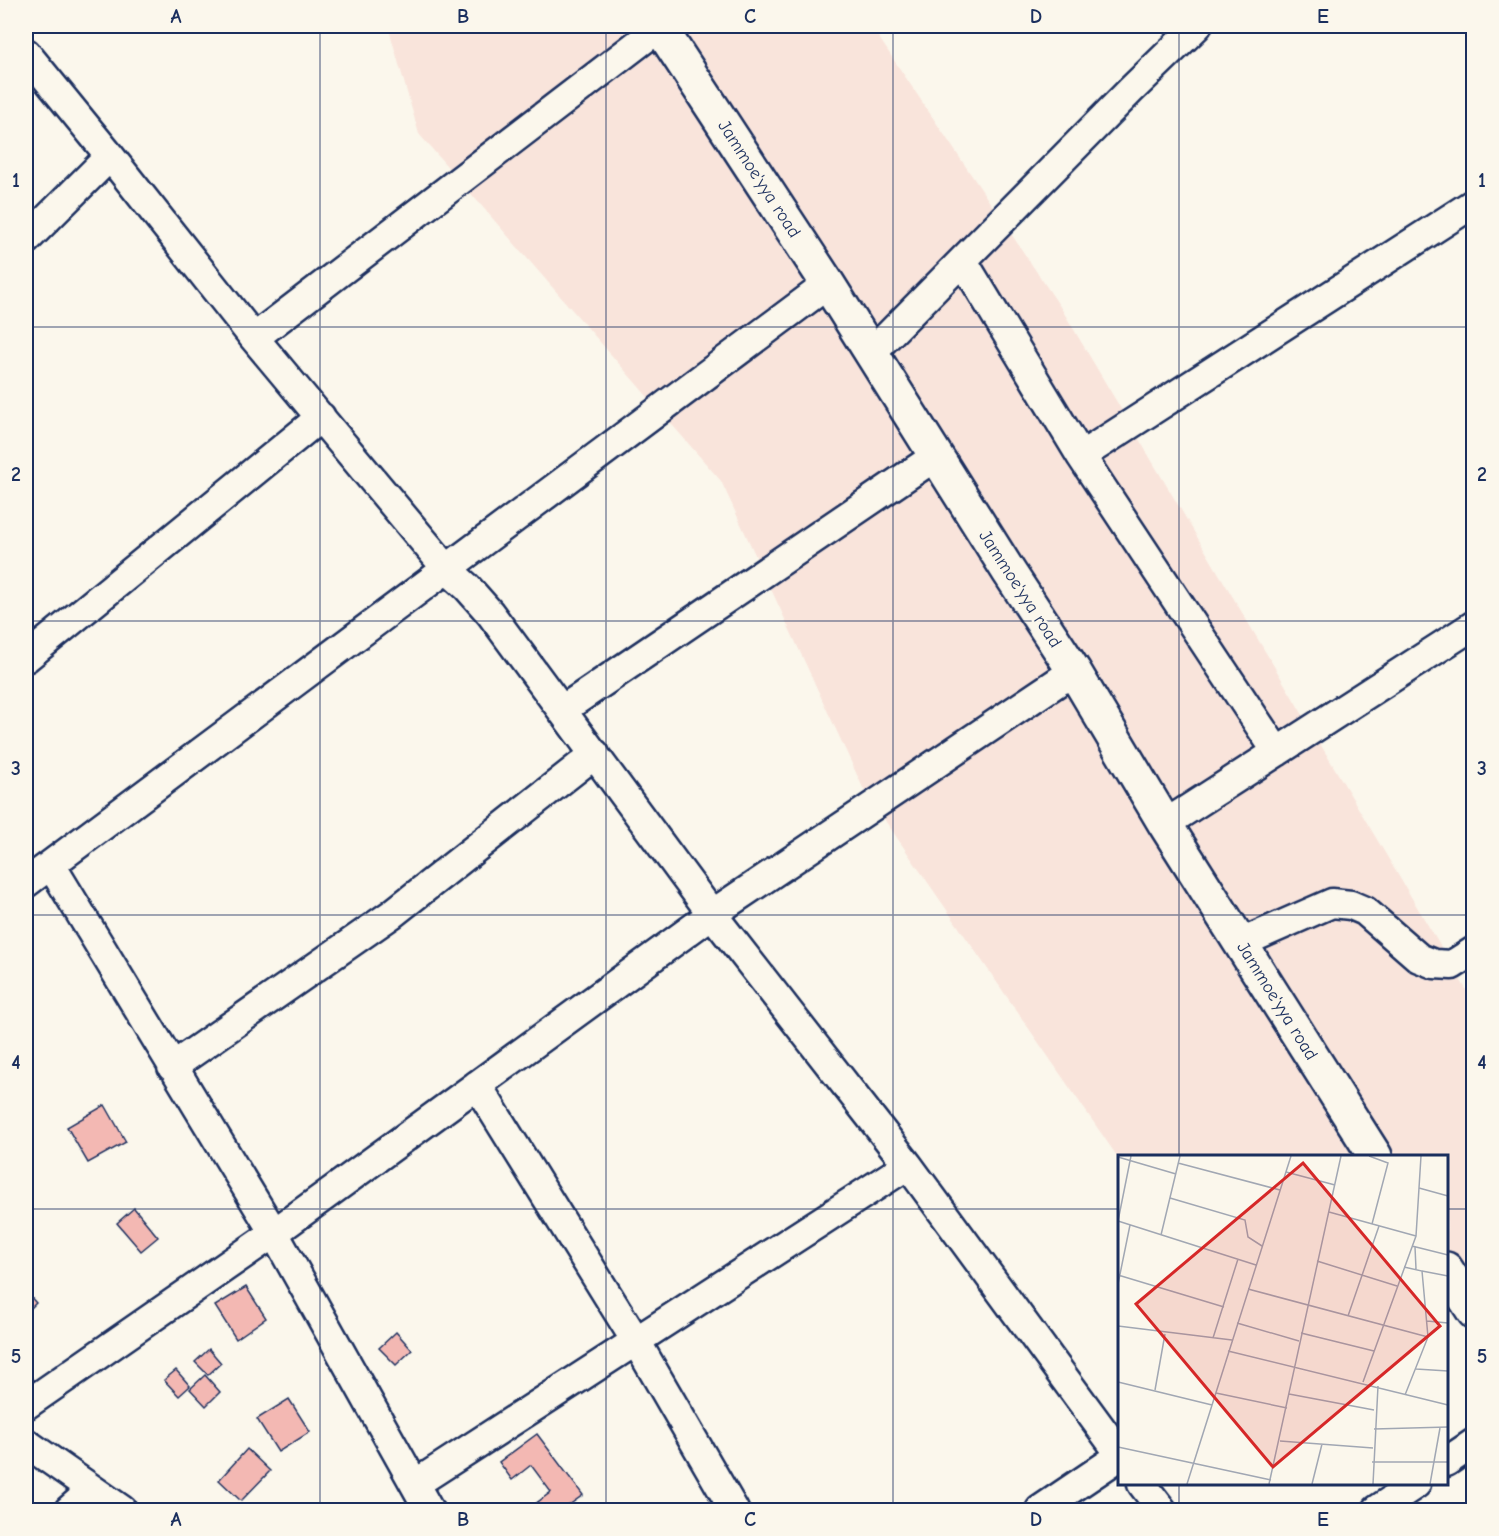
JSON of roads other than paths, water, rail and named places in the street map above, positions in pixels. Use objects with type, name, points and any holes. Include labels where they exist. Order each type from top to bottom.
[{"type":"main road","name":"Jammoe'yya road","points":[[659,26],[828,284],[870,354],[1074,671],[1165,824],[1374,1155]]},
{"type":"street","points":[[254,338],[659,26]]},
{"type":"street","points":[[870,354],[1197,26]]},
{"type":"street","points":[[26,53],[254,338],[447,569],[490,613],[712,914],[908,1165],[1118,1454]]},
{"type":"street","points":[[26,240],[110,156]]},
{"type":"street","points":[[1081,456],[1473,203]]},
{"type":"street","points":[[963,261],[1081,456],[1277,752]]},
{"type":"street","points":[[26,883],[828,284]]},
{"type":"street","points":[[26,658],[321,417]]},
{"type":"street","points":[[562,710],[936,456]]},
{"type":"street","points":[[1165,824],[1473,625]]},
{"type":"street","points":[[26,1405],[273,1233],[712,914],[1074,671]]},
{"type":"street","points":[[172,1067],[392,914],[595,754]]},
{"type":"street","points":[[51,865],[273,1233],[429,1510]]},
{"type":"street","points":[[1240,943],[1332,903],[1351,905],[1365,911],[1419,958],[1434,964],[1452,965],[1473,951]]},
{"type":"street","points":[[477,1085],[636,1341],[734,1510]]},
{"type":"street","points":[[415,1484],[908,1165]]},
{"type":"street","points":[[26,1443],[122,1510]]},
{"type":"street","points":[[1448,1461],[1473,1443]]},
{"type":"street","points":[[1040,1510],[1118,1456]]},
{"type":"street","points":[[1143,1485],[1162,1510]]},
{"type":"street","points":[[1377,1510],[1414,1485]]},
{"type":"street","points":[[69,1510],[92,1490]]}]
